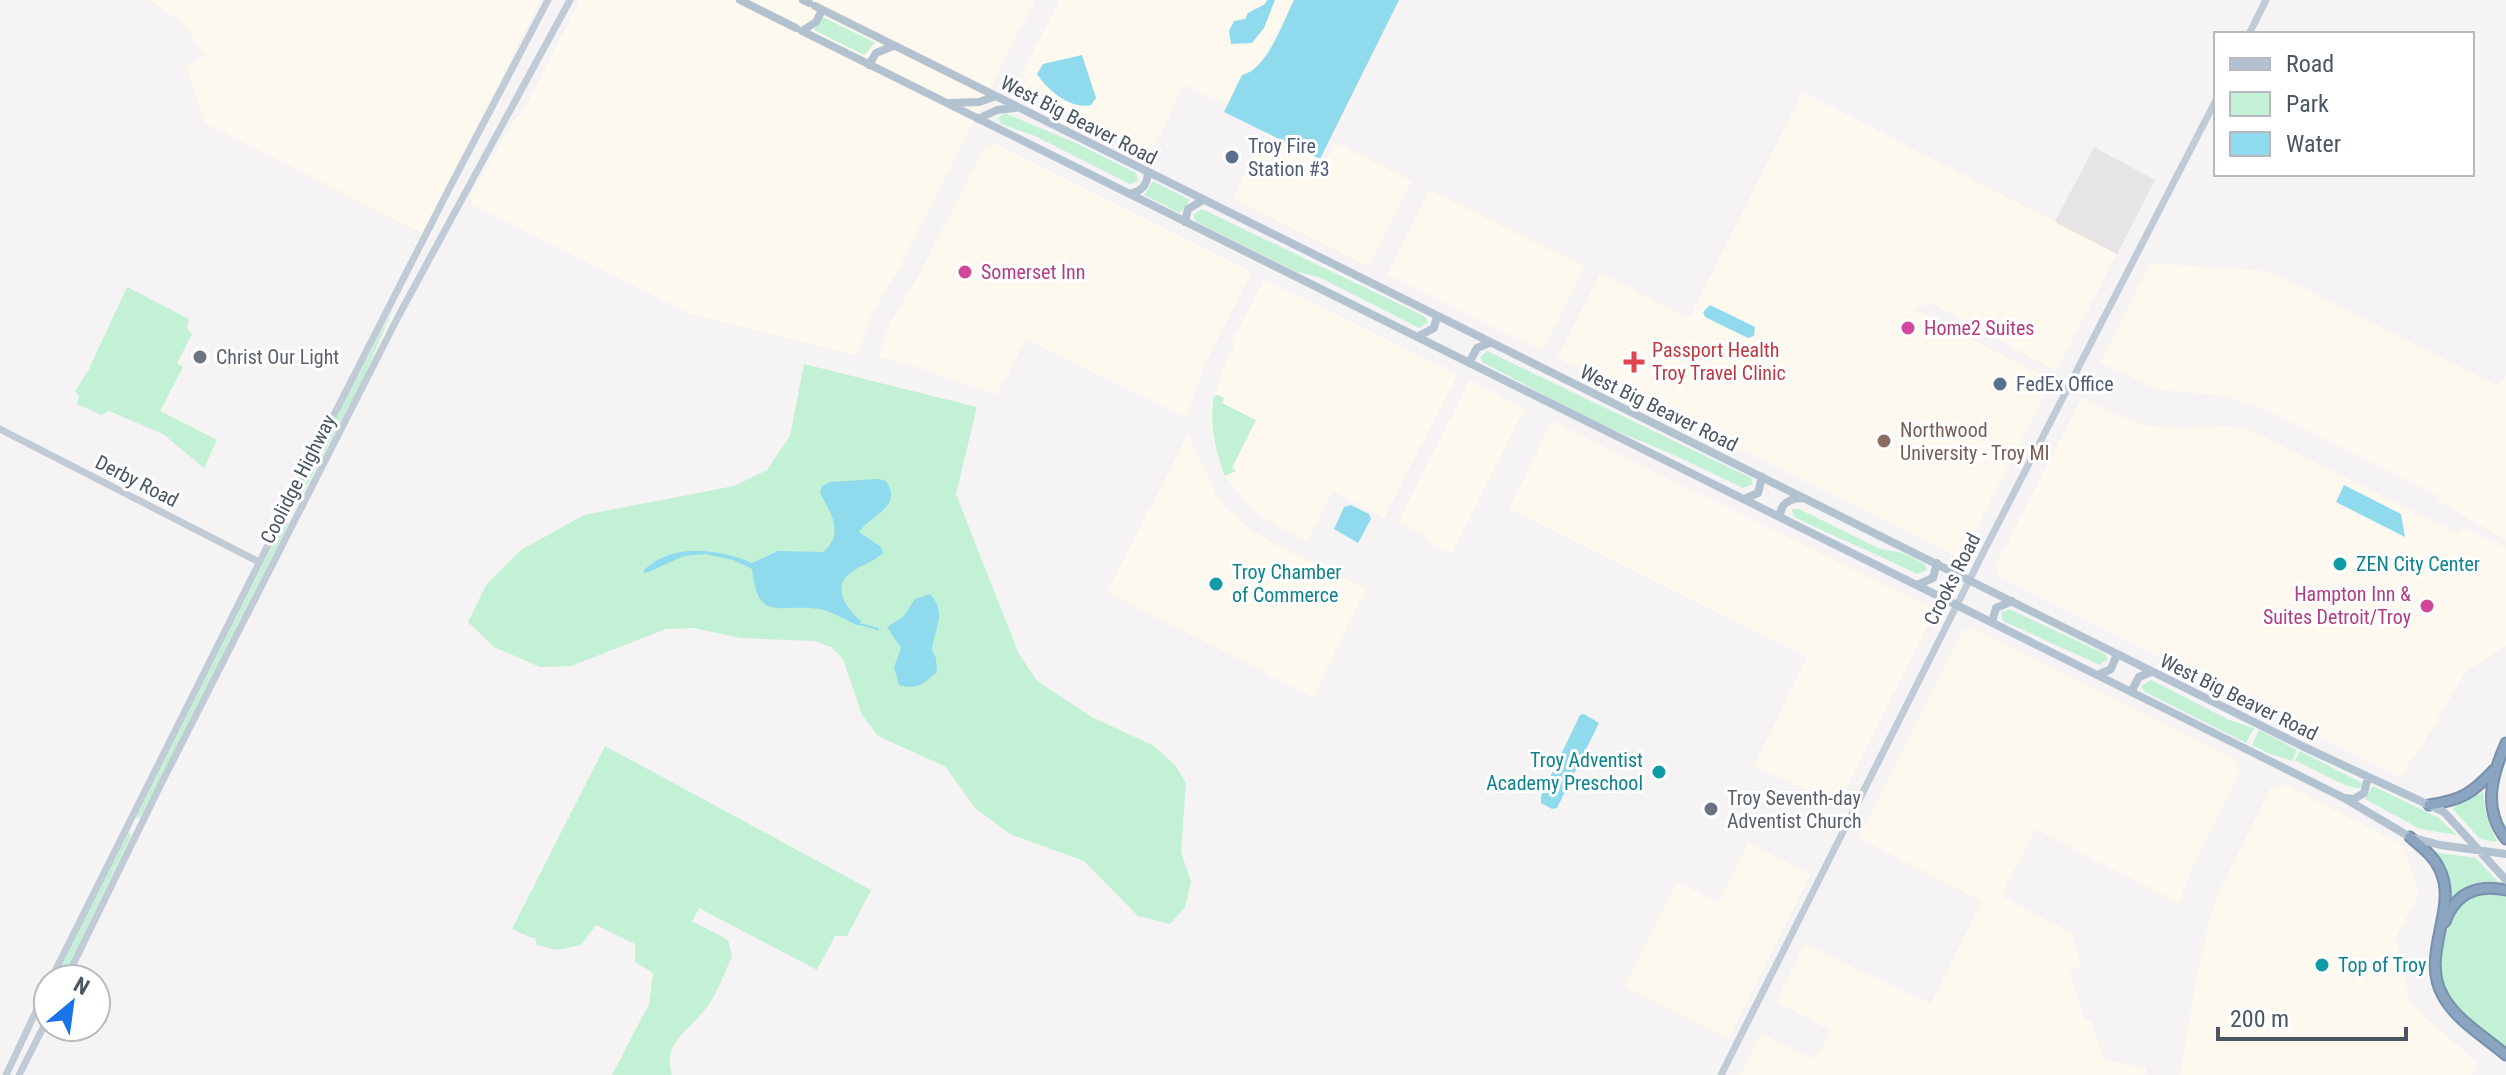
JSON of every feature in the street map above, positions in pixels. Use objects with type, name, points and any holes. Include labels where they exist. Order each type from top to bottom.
[{"type":"highway","points":[[2506,743],[2494,770],[2491,798],[2493,813],[2506,839]]},
{"type":"highway","points":[[2429,805],[2452,802],[2467,795],[2494,770]]},
{"type":"highway","points":[[2410,837],[2430,855],[2443,876],[2445,900],[2434,967],[2443,996],[2455,1012],[2506,1055]]},
{"type":"highway","points":[[2436,948],[2448,913],[2459,898],[2477,889],[2492,887],[2506,890]]},
{"type":"main road","name":"Coolidge Highway","points":[[58,963],[259,562],[548,0]]},
{"type":"main road","name":"Coolidge Highway","points":[[73,963],[399,315],[570,0]]},
{"type":"main road","points":[[740,0],[2344,798],[2410,837],[2430,843],[2506,854]]},
{"type":"main road","points":[[2250,32],[2266,0]]},
{"type":"main road","points":[[799,30],[816,22],[812,5]]},
{"type":"main road","name":"West Big Beaver Road","points":[[812,5],[2117,654],[2429,805],[2451,818],[2506,880]]},
{"type":"main road","points":[[869,65],[876,53],[894,46]]},
{"type":"main road","points":[[505,82],[509,94],[519,97]]},
{"type":"main road","points":[[948,103],[979,102],[996,96]]},
{"type":"main road","name":"Crooks Road","points":[[1721,1075],[2214,104]]},
{"type":"main road","points":[[978,119],[1005,108],[1020,108]]},
{"type":"main road","points":[[1129,195],[1146,184],[1148,173]]},
{"type":"main road","points":[[1185,222],[1188,209],[1203,200]]},
{"type":"main road","points":[[391,303],[400,308],[399,315]]},
{"type":"main road","points":[[1417,338],[1430,333],[1437,316]]},
{"type":"main road","points":[[1469,363],[1477,348],[1490,343]]},
{"type":"main road","name":"Derby Road","points":[[0,429],[259,562]]},
{"type":"main road","points":[[1743,499],[1758,493],[1762,477]]},
{"type":"main road","points":[[1780,517],[1787,502],[1804,498]]},
{"type":"main road","points":[[286,509],[289,516],[296,518]]},
{"type":"main road","points":[[1917,585],[1933,578],[1937,563]]},
{"type":"main road","points":[[1992,622],[1996,608],[2012,601]]},
{"type":"main road","points":[[2097,675],[2111,669],[2117,654]]},
{"type":"main road","points":[[2131,692],[2139,677],[2152,671]]},
{"type":"main road","points":[[2344,798],[2354,799],[2364,793],[2368,777]]},
{"type":"main road","points":[[6,1075],[32,1020]]},
{"type":"main road","points":[[19,1075],[35,1043]]},
{"type":"shaded area","points":[[149,0],[541,0],[422,233],[204,122],[186,66],[205,56],[183,23]]},
{"type":"shaded area","points":[[580,0],[1035,0],[899,268],[871,315],[859,351],[854,355],[688,313],[471,204],[470,196],[516,117],[522,114]]},
{"type":"shaded area","points":[[1060,0],[1294,0],[1262,63],[1253,72],[1242,75],[1227,105],[1184,85],[1150,156],[1021,91],[1017,83]]},
{"type":"shaded area","points":[[1803,92],[2117,254],[2056,371],[1931,303],[1914,309],[2051,381],[1965,552],[1955,556],[1557,358],[1600,273],[1689,318]]},
{"type":"shaded area","points":[[1266,132],[1325,162],[1335,143],[1412,181],[1369,267],[1233,198]]},
{"type":"shaded area","points":[[994,143],[1252,272],[1204,367],[1186,418],[1026,339],[997,395],[879,357],[889,325],[920,273],[984,148]]},
{"type":"shaded area","points":[[2094,147],[2155,180],[2117,254],[2055,222]]},
{"type":"shaded area","points":[[1429,190],[1585,267],[1542,351],[1386,276]]},
{"type":"shaded area","points":[[2151,263],[2272,272],[2499,386],[2506,375],[2506,540],[2438,501],[2439,496],[2265,409],[2220,395],[2159,390],[2100,363]]},
{"type":"shaded area","points":[[1264,279],[1458,374],[1384,518],[1333,491],[1307,541],[1278,527],[1252,509],[1225,476],[1211,427],[1213,401],[1223,368],[1235,344],[1232,342]]},
{"type":"shaded area","points":[[1470,380],[1525,408],[1451,554],[1424,540],[1426,536],[1398,522]]},
{"type":"shaded area","points":[[2082,397],[2126,419],[2149,426],[2230,426],[2255,432],[2458,533],[2464,527],[2506,548],[2506,646],[2466,671],[2424,742],[2399,777],[1999,577],[1995,567]]},
{"type":"shaded area","points":[[1552,421],[1929,607],[1932,617],[1838,804],[1754,766],[1807,657],[1509,509]]},
{"type":"shaded area","points":[[1188,434],[1215,492],[1225,507],[1247,527],[1272,543],[1366,589],[1313,697],[1107,592]]},
{"type":"shaded area","points":[[1971,628],[2237,761],[2240,771],[2193,866],[2179,903],[2035,829],[2001,896],[2072,933],[2081,967],[2069,971],[2085,1020],[2090,1019],[2104,1060],[2147,1068],[2145,1075],[1740,1075],[1761,1033],[1816,1060],[1831,1031],[1776,1002],[1805,944],[1931,1004],[1982,901],[1859,838],[1962,632]]},
{"type":"shaded area","points":[[2283,784],[2404,846],[2419,894],[2396,937],[2410,1004],[2478,1063],[2472,1075],[2180,1075],[2210,917],[2225,879],[2270,789]]},
{"type":"shaded area","points":[[1748,843],[1811,874],[1729,1038],[1625,986],[1677,882],[1718,903]]},
{"type":"green space","points":[[823,17],[875,43],[864,55],[814,30]]},
{"type":"green space","points":[[1005,113],[1136,173],[1138,181],[1130,184],[1035,136],[1001,124],[998,118]]},
{"type":"green space","points":[[1153,181],[1190,200],[1180,213],[1144,195]]},
{"type":"green space","points":[[1202,209],[1424,316],[1428,322],[1419,328],[1319,277],[1297,272],[1196,222],[1193,215]]},
{"type":"green space","points":[[127,287],[189,319],[187,328],[192,334],[177,363],[183,367],[160,411],[217,440],[204,468],[163,434],[109,411],[101,415],[77,404],[79,396],[75,391],[89,369]]},
{"type":"green space","points":[[393,309],[362,381],[293,512],[324,441]]},
{"type":"green space","points":[[1487,351],[1751,478],[1753,484],[1743,488],[1574,411],[1482,362],[1480,357]]},
{"type":"green space","points":[[804,364],[977,407],[956,494],[1018,652],[1037,681],[1092,717],[1154,746],[1175,765],[1186,783],[1181,852],[1191,882],[1185,907],[1170,924],[1138,916],[1084,861],[1010,834],[975,808],[946,767],[878,736],[862,715],[843,659],[831,647],[814,641],[740,638],[694,628],[666,629],[571,666],[540,667],[494,647],[468,622],[486,585],[521,550],[584,515],[734,486],[767,470],[790,436]]},
{"type":"green space","points":[[1214,396],[1224,398],[1222,403],[1256,420],[1232,468],[1236,471],[1225,476],[1213,427]]},
{"type":"green space","points":[[1792,509],[1799,509],[1880,549],[1903,553],[1925,564],[1927,570],[1917,574],[1794,517]]},
{"type":"green space","points":[[284,521],[289,523],[138,818],[136,817]]},
{"type":"green space","points":[[2009,609],[2105,654],[2108,659],[2100,665],[2003,621],[2001,613]]},
{"type":"green space","points":[[2151,680],[2229,720],[2254,728],[2246,743],[2145,692],[2141,686]]},
{"type":"green space","points":[[2259,730],[2297,750],[2292,761],[2252,745]]},
{"type":"green space","points":[[605,746],[871,890],[847,936],[835,936],[817,970],[699,908],[692,921],[728,940],[732,956],[708,1006],[673,1047],[670,1055],[672,1075],[612,1075],[649,1004],[653,973],[635,962],[635,944],[596,925],[581,945],[557,950],[537,945],[535,937],[512,929]]},
{"type":"green space","points":[[2300,751],[2362,783],[2361,788],[2339,782],[2295,761]]},
{"type":"green space","points":[[2373,786],[2439,818],[2457,835],[2420,829],[2365,799]]},
{"type":"green space","points":[[2483,792],[2486,815],[2497,842],[2480,839],[2452,808]]},
{"type":"green space","points":[[128,832],[130,838],[70,963],[63,963]]},
{"type":"green space","points":[[2433,852],[2476,858],[2499,883],[2471,884],[2448,901],[2445,875]]},
{"type":"green space","points":[[2495,891],[2506,895],[2506,1048],[2466,1016],[2452,1000],[2443,981],[2442,969],[2444,939],[2454,912],[2471,895]]},
{"type":"water","points":[[1267,0],[1275,0],[1264,28],[1252,43],[1231,44],[1229,31],[1234,21],[1245,19],[1248,13]]},
{"type":"water","points":[[1294,0],[1399,0],[1320,159],[1224,112],[1242,75],[1251,71],[1267,55]]},
{"type":"water","points":[[1082,55],[1096,98],[1091,105],[1083,106],[1060,97],[1037,74],[1043,64]]},
{"type":"water","points":[[1710,305],[1755,327],[1754,336],[1748,338],[1705,317],[1703,312]]},
{"type":"water","points":[[886,481],[890,490],[889,504],[859,532],[881,547],[883,553],[850,573],[842,585],[847,605],[861,621],[859,626],[819,609],[781,608],[765,604],[759,598],[752,569],[733,560],[706,554],[684,556],[646,573],[643,571],[655,562],[682,552],[725,554],[752,563],[778,551],[823,552],[830,545],[835,531],[832,516],[820,493],[822,486],[830,482]]},
{"type":"water","points":[[2344,485],[2401,514],[2405,537],[2336,502]]},
{"type":"water","points":[[1351,505],[1369,514],[1371,519],[1358,543],[1334,529],[1344,507]]},
{"type":"water","points":[[930,594],[939,615],[932,650],[937,672],[920,685],[899,685],[894,667],[901,648],[887,627],[903,617],[915,599]]},
{"type":"water","points":[[1584,714],[1599,723],[1557,808],[1552,809],[1541,803],[1541,796],[1580,715]]},
{"type":"waterway","points":[[860,624],[878,629]]},
{"type":"place","name":"Troy Fire Station #3","points":[[1232,157]]},
{"type":"place","name":"Somerset Inn","points":[[965,272]]},
{"type":"place","name":"Home2 Suites","points":[[1908,328]]},
{"type":"place","name":"Christ Our Light","points":[[200,357]]},
{"type":"place","name":"Passport Health Troy Travel Clinic","points":[[1634,362]]},
{"type":"place","name":"FedEx Office","points":[[2000,384]]},
{"type":"place","name":"Northwood University - Troy MI","points":[[1884,441]]},
{"type":"place","name":"ZEN City Center","points":[[2340,564]]},
{"type":"place","name":"Troy Chamber of Commerce","points":[[1216,584]]},
{"type":"place","name":"Hampton Inn & Suites Detroit/Troy","points":[[2427,606]]},
{"type":"place","name":"Troy Adventist Academy Preschool","points":[[1659,772]]},
{"type":"place","name":"Troy Seventh-day Adventist Church","points":[[1711,809]]},
{"type":"place","name":"Top of Troy","points":[[2322,965]]}]
